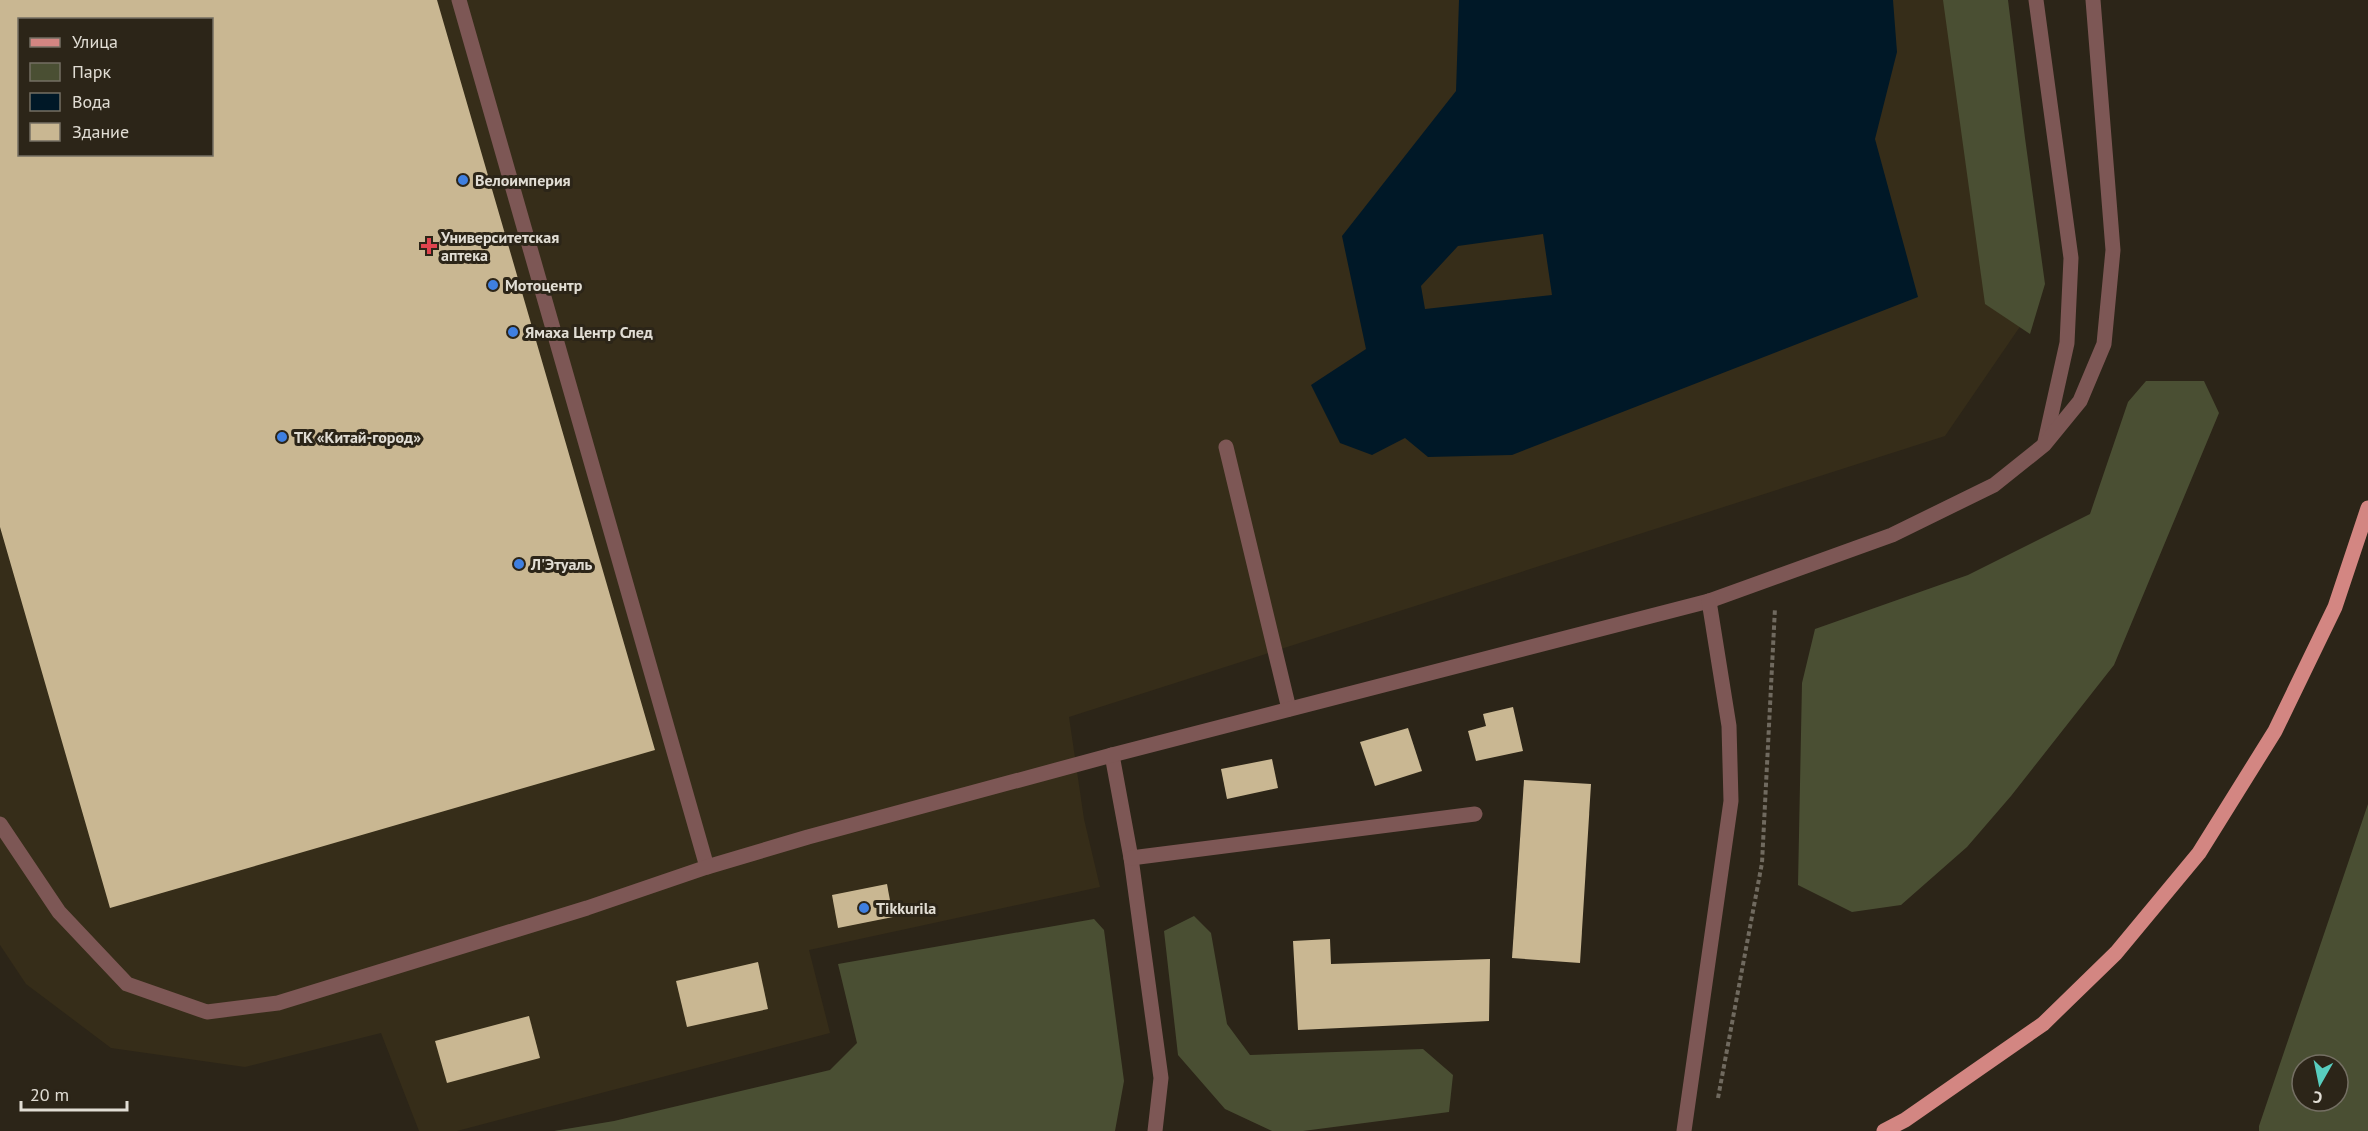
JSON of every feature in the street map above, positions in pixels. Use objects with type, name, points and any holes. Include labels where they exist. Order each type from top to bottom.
[{"type":"main road","points":[[1884,1131],[1905,1120],[2043,1024],[2116,953],[2199,853],[2275,731],[2335,608],[2368,508]]},
{"type":"street","points":[[459,0],[707,867]]},
{"type":"street","points":[[2036,0],[2071,258],[2067,343],[2044,445]]},
{"type":"street","points":[[0,824],[59,912],[127,984],[207,1012],[278,1003],[808,837],[1112,755],[1709,601],[1892,535],[1994,485],[2044,445],[2080,401],[2104,344],[2114,250],[2093,0]]},
{"type":"street","points":[[1226,447],[1289,709]]},
{"type":"street","points":[[1684,1131],[1731,801],[1729,726],[1709,601]]},
{"type":"street","points":[[1112,755],[1131,858],[1161,1078],[1155,1131]]},
{"type":"street","points":[[1131,858],[1475,814]]},
{"type":"path","points":[[1716,1108],[1762,863],[1775,608]]},
{"type":"shaded area","points":[[0,0],[1981,0],[2030,312],[1945,436],[1069,717],[1084,819],[1100,887],[809,950],[830,1033],[457,1131],[419,1131],[381,1033],[245,1067],[111,1048],[26,984],[0,945]]},
{"type":"green space","points":[[1943,0],[2008,0],[2045,284],[2030,334],[1985,304]]},
{"type":"green space","points":[[2146,381],[2204,381],[2219,413],[2114,665],[2011,796],[1967,847],[1901,905],[1852,912],[1798,885],[1802,683],[1815,629],[1968,575],[2090,514],[2128,402]]},
{"type":"green space","points":[[2368,804],[2368,1131],[2259,1131],[2259,1126]]},
{"type":"green space","points":[[1194,916],[1211,933],[1227,1024],[1250,1055],[1423,1049],[1453,1075],[1449,1112],[1303,1131],[1272,1131],[1225,1109],[1178,1055],[1164,931]]},
{"type":"green space","points":[[1094,919],[1104,930],[1124,1081],[1115,1131],[554,1131],[614,1121],[830,1070],[857,1043],[838,964]]},
{"type":"water","points":[[1459,0],[1893,0],[1897,52],[1875,139],[1918,297],[1512,455],[1428,457],[1405,438],[1372,455],[1340,443],[1311,385],[1366,349],[1342,236],[1456,91]],"holes":[[[1543,234],[1552,295],[1425,309],[1421,286],[1458,246]]]},
{"type":"building","name":"ТК «Китай-город»","points":[[0,0],[437,0],[655,750],[110,908],[0,527]]},
{"type":"building","points":[[1513,707],[1523,751],[1476,761],[1468,731],[1486,726],[1483,714]]},
{"type":"building","points":[[1408,728],[1422,771],[1375,786],[1360,742]]},
{"type":"building","points":[[1272,759],[1278,788],[1227,799],[1221,769]]},
{"type":"building","points":[[1524,780],[1591,784],[1580,963],[1512,958]]},
{"type":"building","points":[[887,884],[893,917],[838,928],[832,895]]},
{"type":"building","points":[[1330,939],[1331,964],[1490,959],[1489,1021],[1298,1030],[1293,941]]},
{"type":"building","points":[[758,962],[768,1009],[687,1027],[676,981]]},
{"type":"building","points":[[529,1016],[540,1058],[447,1083],[435,1041]]},
{"type":"place","name":"Велоимперия","points":[[463,180]]},
{"type":"place","name":"Университетская аптека","points":[[429,246]]},
{"type":"place","name":"Мотоцентр","points":[[493,285]]},
{"type":"place","name":"Ямаха Центр След","points":[[513,332]]},
{"type":"place","name":"ТК «Китай-город»","points":[[282,437]]},
{"type":"place","name":"Л'Этуаль","points":[[519,564]]},
{"type":"place","name":"Tikkurila","points":[[864,908]]}]
